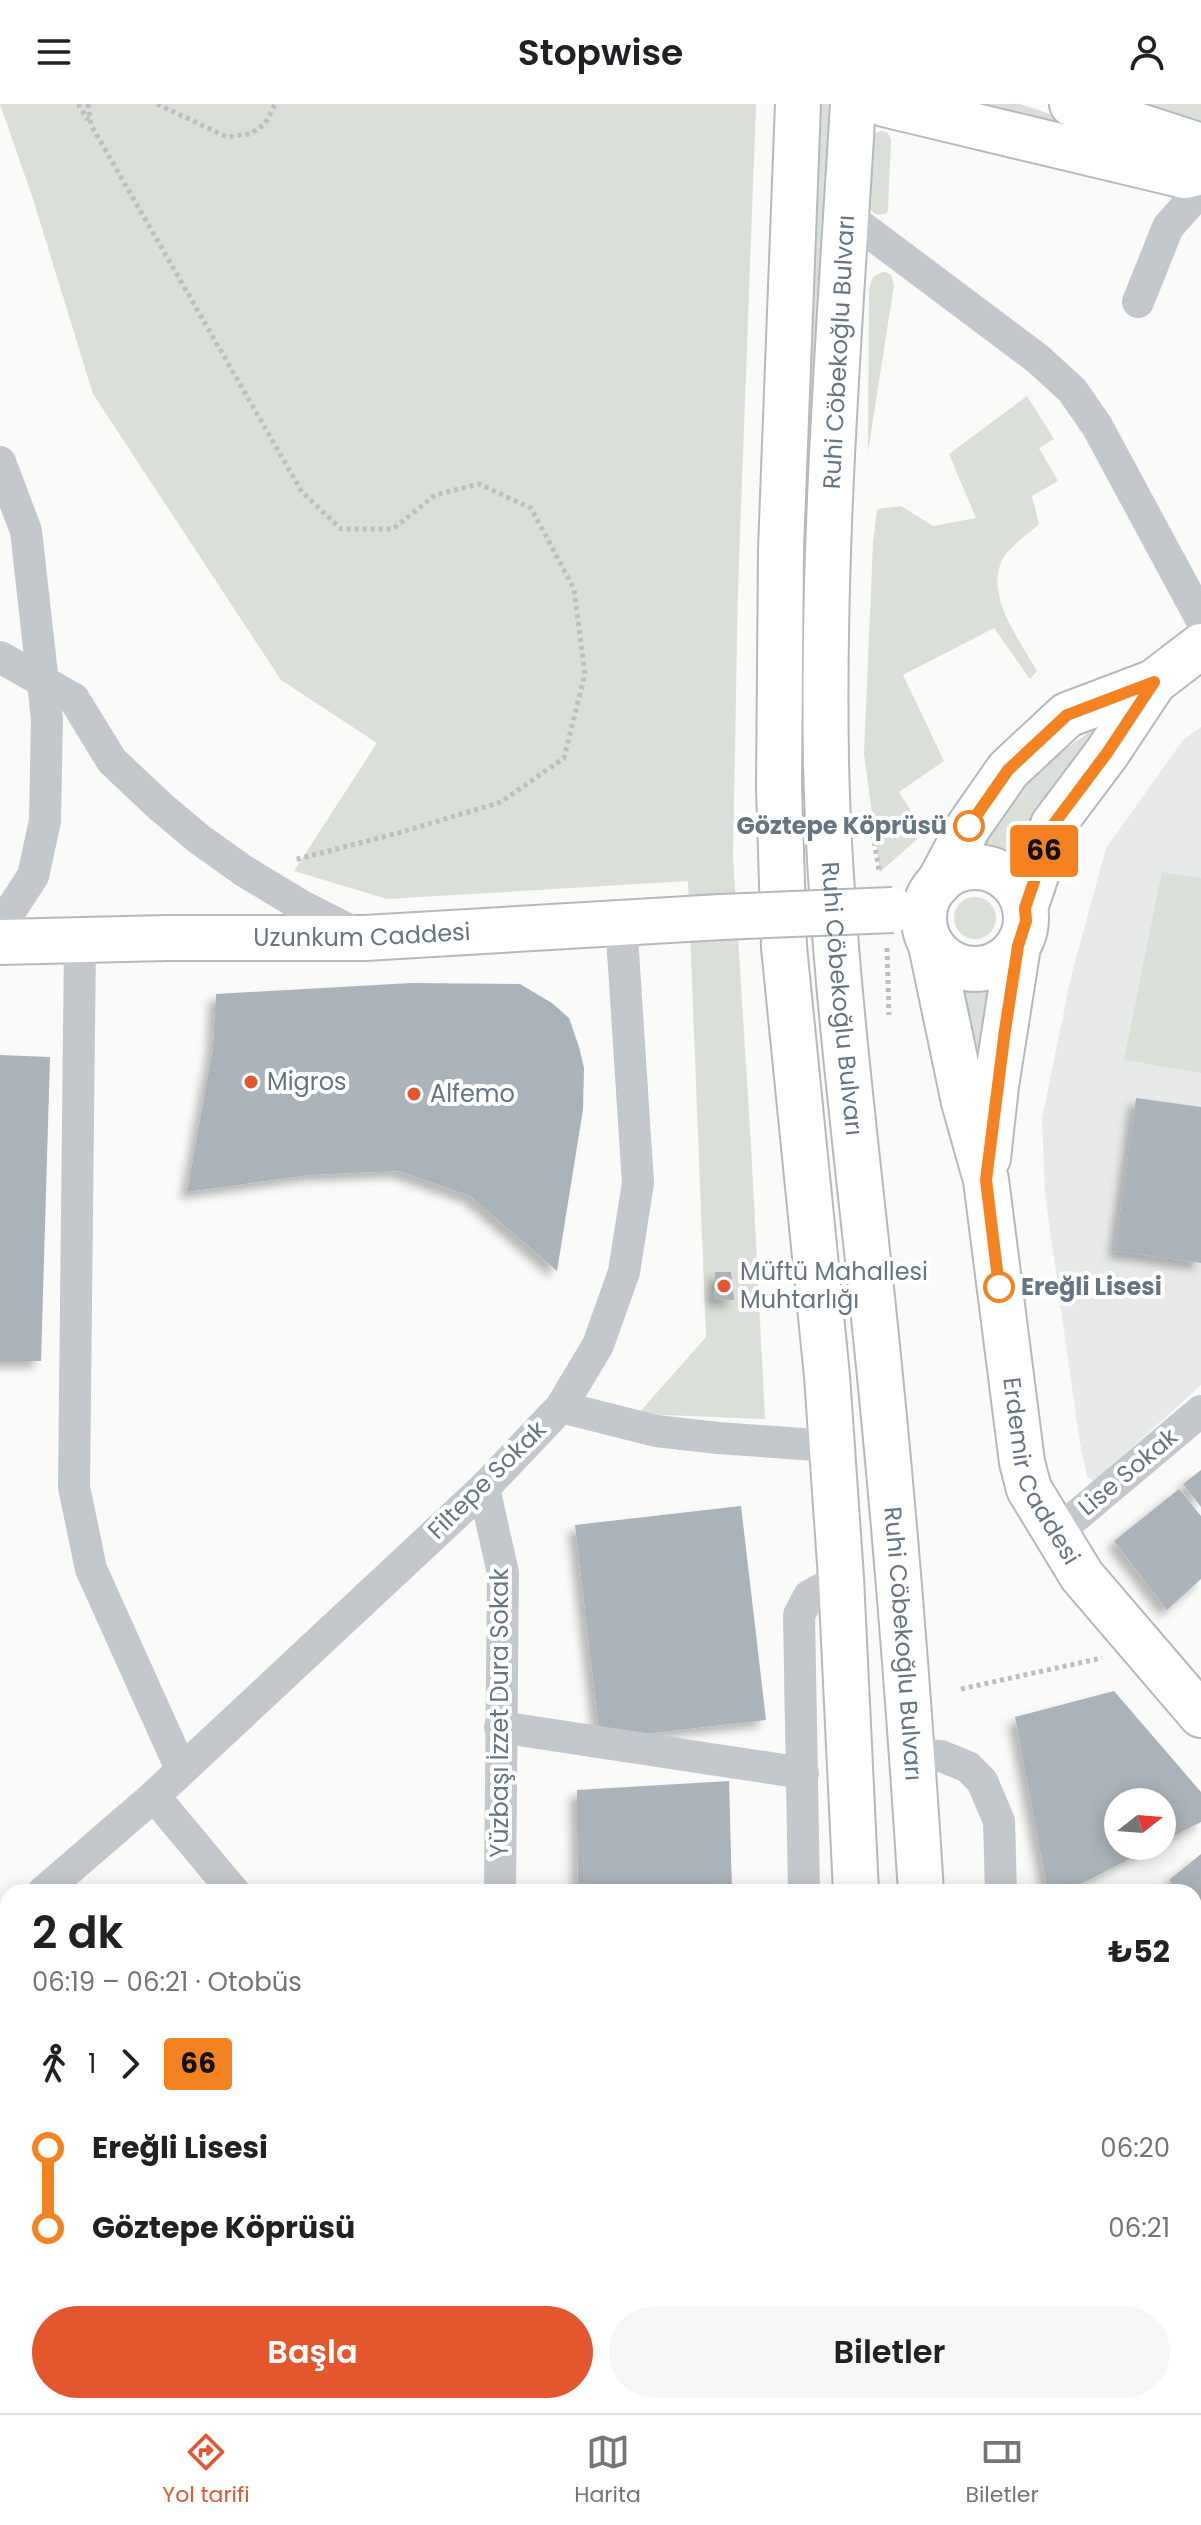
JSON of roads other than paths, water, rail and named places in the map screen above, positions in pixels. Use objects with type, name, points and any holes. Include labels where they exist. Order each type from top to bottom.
[{"type":"main road","name":"Ruhi Cöbekoğlu Bulvarı","points":[[798,104],[781,549],[781,888],[784,947],[827,1376],[841,1578],[856,1884]]},
{"type":"main road","name":"Ruhi Cöbekoğlu Bulvarı","points":[[853,104],[835,377],[828,553],[826,759],[834,920],[894,1505],[921,1884]]},
{"type":"main road","points":[[884,104],[1185,176],[1201,172]]},
{"type":"main road","points":[[1072,104],[1201,146]]},
{"type":"main road","points":[[915,918],[969,826],[1008,770],[1067,715],[1154,682],[1201,646]]},
{"type":"main road","name":"Erdemir Caddesi","points":[[986,1180],[996,1086],[1022,927],[1053,825],[1107,753],[1154,682]]},
{"type":"main road","points":[[965,868],[996,872],[1020,893],[1022,927],[1007,959],[991,967],[975,970],[958,967],[943,958],[915,918],[950,874],[965,868]]},
{"type":"main road","name":"Uzunkum Caddesi","points":[[0,942],[365,938],[721,917],[915,918]]},
{"type":"main road","name":"Erdemir Caddesi","points":[[915,918],[986,1180],[1022,1462],[1029,1489],[1082,1576],[1201,1715]]},
{"type":"street","points":[[1138,302],[1168,227],[1201,190]]},
{"type":"street","points":[[846,215],[1038,359],[1072,390],[1097,426],[1201,619]]},
{"type":"street","points":[[0,462],[26,531],[47,719],[45,821],[33,876],[0,922]]},
{"type":"street","points":[[0,657],[74,699],[112,761],[199,839],[300,905],[365,938]]},
{"type":"street","name":"Filtepe Sokak","points":[[52,1884],[154,1796],[484,1488],[561,1407],[598,1345],[624,1272],[638,1183],[621,921]]},
{"type":"street","points":[[80,940],[74,1487],[91,1569],[181,1769]]},
{"type":"street","points":[[561,1407],[656,1431],[830,1446]]},
{"type":"street","name":"Lise Sokak","points":[[1055,1534],[1201,1411]]},
{"type":"street","name":"Yüzbaşı İzzet Dura Sokak","points":[[484,1488],[503,1573],[500,1884]]},
{"type":"street","points":[[804,1884],[799,1615],[809,1596],[841,1578]]},
{"type":"street","points":[[500,1727],[803,1773]]},
{"type":"street","points":[[913,1755],[941,1756],[968,1767],[982,1781],[999,1821],[1001,1884]]},
{"type":"street","points":[[154,1796],[227,1884]]},
{"type":"place","name":"Göztepe Köprüsü","points":[[969,826]]},
{"type":"place","name":"Migros","points":[[251,1082]]},
{"type":"place","name":"Alfemo","points":[[414,1094]]},
{"type":"place","name":"Müftü Mahallesi Muhtarlığı","points":[[724,1286]]},
{"type":"place","name":"Ereğli Lisesi","points":[[999,1287]]}]
